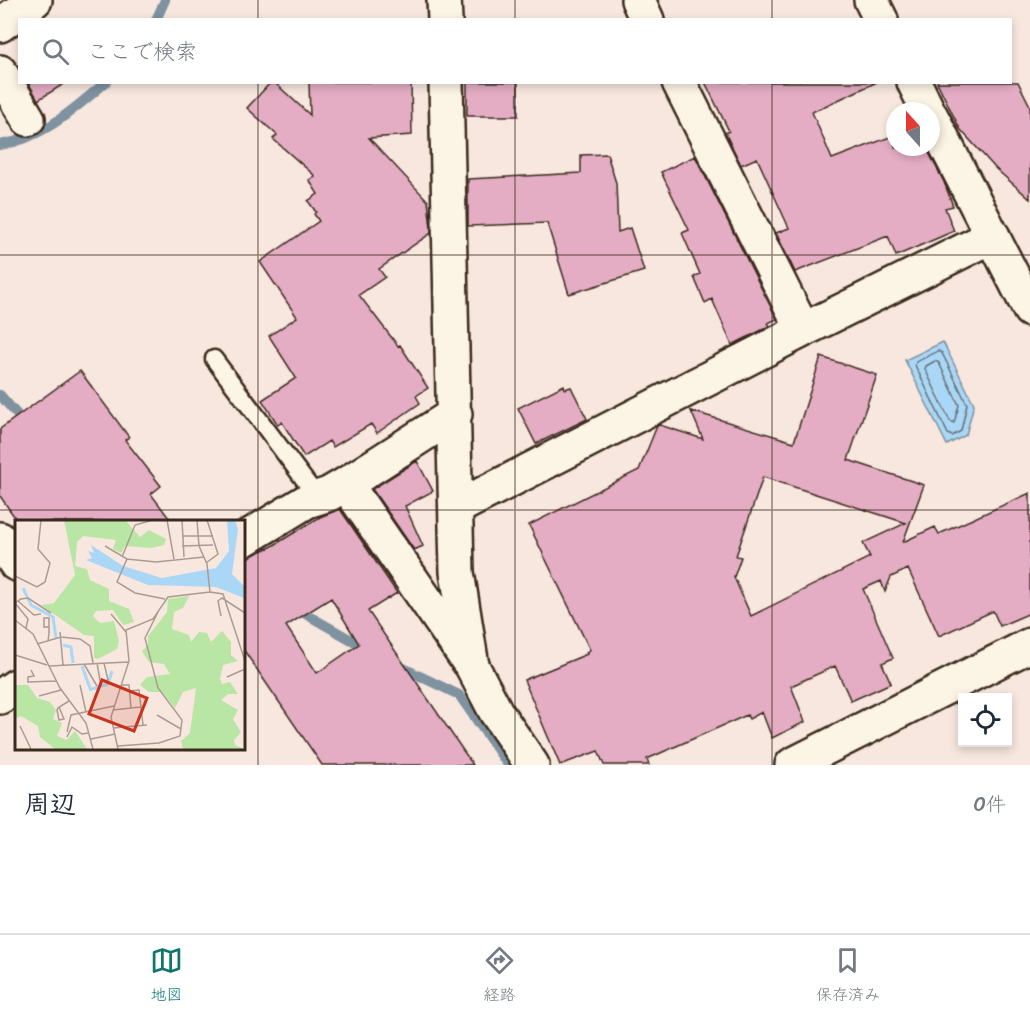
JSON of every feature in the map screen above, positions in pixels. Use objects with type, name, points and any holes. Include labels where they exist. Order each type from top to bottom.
[{"type":"street","points":[[0,25],[35,0]]},
{"type":"street","points":[[444,0],[445,18]]},
{"type":"street","points":[[638,0],[646,18]]},
{"type":"street","points":[[871,0],[880,18]]},
{"type":"street","points":[[0,72],[28,119]]},
{"type":"street","points":[[447,84],[457,572],[472,666]]},
{"type":"street","points":[[680,84],[803,330]]},
{"type":"street","points":[[915,84],[924,102]]},
{"type":"street","points":[[940,133],[1030,310]]},
{"type":"street","points":[[456,508],[803,330],[993,236]]},
{"type":"street","points":[[244,539],[307,501],[332,491],[455,414]]},
{"type":"street","points":[[332,491],[472,666],[496,712],[532,765]]},
{"type":"street","points":[[0,539],[15,562]]},
{"type":"street","points":[[792,765],[1030,645]]},
{"type":"street","points":[[0,697],[15,687]]},
{"type":"lane","points":[[214,359],[332,491]]},
{"type":"water","points":[[943,342],[974,404],[966,435],[947,445],[905,360]]},
{"type":"building","points":[[1012,82],[1018,82],[1030,106],[1030,199],[996,169],[960,129],[938,84],[1012,84]]},
{"type":"building","points":[[29,84],[64,84],[38,100]]},
{"type":"building","points":[[269,84],[276,84],[310,115],[309,84],[411,84],[412,135],[369,138],[428,201],[431,233],[379,269],[385,277],[359,295],[398,346],[400,345],[428,388],[416,396],[420,403],[377,433],[371,424],[333,447],[329,441],[304,457],[282,422],[278,425],[262,400],[296,378],[269,336],[297,317],[260,262],[319,221],[308,201],[318,194],[309,180],[315,176],[273,139],[277,135],[247,108]]},
{"type":"building","points":[[467,84],[518,84],[518,116],[467,116]]},
{"type":"building","points":[[706,84],[873,84],[812,112],[832,159],[886,138],[886,156],[931,156],[953,206],[945,208],[954,231],[896,256],[888,236],[795,272],[776,233],[789,228],[757,158],[741,165],[725,133],[729,131]]},
{"type":"building","points":[[607,154],[616,183],[618,232],[630,228],[644,271],[569,294],[547,223],[468,226],[468,179],[581,173],[581,155]]},
{"type":"building","points":[[695,156],[777,319],[768,323],[770,326],[732,345],[712,299],[705,303],[694,277],[700,274],[682,233],[689,230],[661,172]]},
{"type":"building","points":[[821,357],[877,375],[848,460],[924,485],[903,542],[935,527],[939,534],[1030,493],[1030,613],[1000,626],[993,611],[939,636],[908,569],[891,577],[885,592],[881,581],[863,589],[893,658],[882,663],[891,683],[851,701],[835,666],[791,686],[805,722],[772,738],[762,712],[749,719],[747,715],[647,759],[649,765],[604,765],[598,751],[560,765],[524,680],[587,654],[586,652],[590,650],[529,525],[639,470],[657,426],[703,439],[691,411],[794,442]],"holes":[[[763,477],[906,523],[863,543],[870,557],[751,616],[734,577],[741,557],[736,556]]]},
{"type":"building","points":[[80,371],[129,437],[125,440],[161,486],[151,494],[170,520],[17,520],[0,496],[0,429]]},
{"type":"building","points":[[564,385],[565,389],[571,387],[587,419],[536,444],[518,408]]},
{"type":"building","points":[[417,461],[433,491],[405,506],[423,546],[414,550],[372,489]]},
{"type":"building","points":[[340,509],[397,593],[368,611],[473,765],[322,765],[244,650],[244,559],[271,547],[320,517]],"holes":[[[331,598],[359,644],[317,673],[286,626]]]},
{"type":"waterway","points":[[157,18],[165,0]]},
{"type":"waterway","points":[[0,145],[15,142],[44,130],[104,84]]},
{"type":"waterway","points":[[0,395],[27,426]]},
{"type":"waterway","points":[[293,607],[371,651]]},
{"type":"waterway","points":[[395,664],[459,695],[508,765]]}]
